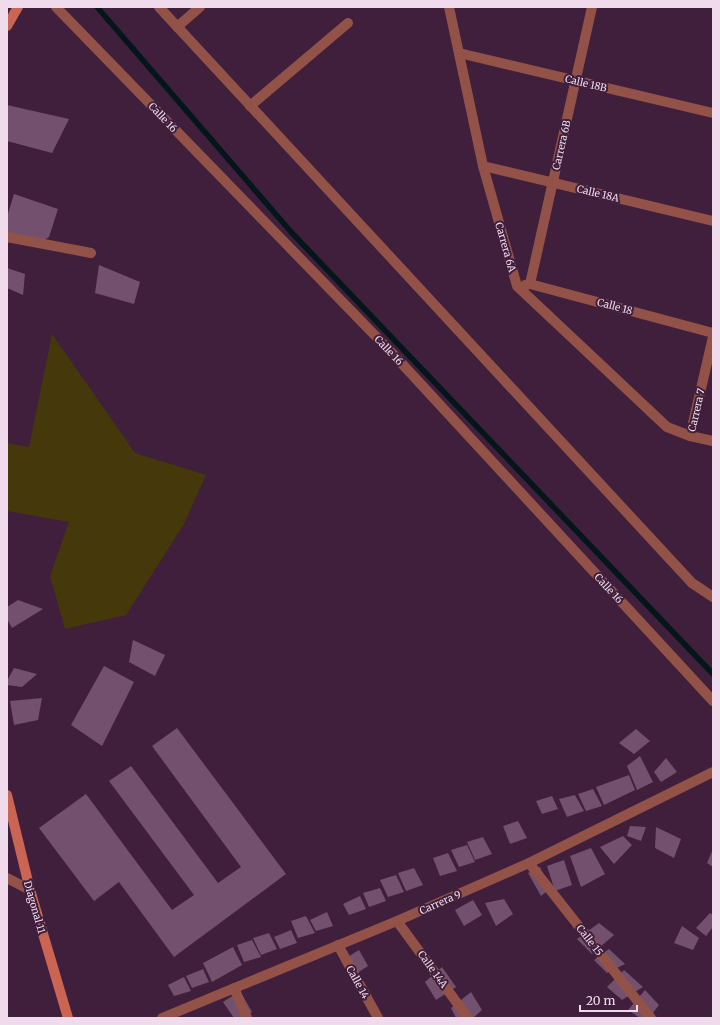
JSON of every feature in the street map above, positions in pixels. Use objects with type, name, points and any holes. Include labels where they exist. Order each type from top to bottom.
[{"type":"street","points":[[7,26],[18,7]]},
{"type":"street","name":"Calle 16","points":[[56,7],[393,354],[713,701]]},
{"type":"street","points":[[158,7],[692,583],[713,597]]},
{"type":"street","points":[[177,27],[200,7]]},
{"type":"street","name":"Carrera 6A","points":[[449,7],[483,166],[518,286]]},
{"type":"street","name":"Carrera 6B","points":[[530,284],[592,7]]},
{"type":"street","points":[[250,106],[348,24]]},
{"type":"street","name":"Calle 18B","points":[[459,53],[713,113]]},
{"type":"street","name":"Calle 18A","points":[[483,166],[713,221]]},
{"type":"street","points":[[7,237],[91,253]]},
{"type":"street","name":"Calle 18","points":[[518,286],[530,284],[713,333]]},
{"type":"street","points":[[518,286],[666,427],[690,436],[713,441]]},
{"type":"street","name":"Carrera 7","points":[[690,436],[713,337]]},
{"type":"street","name":"Carrera 9","points":[[162,1018],[397,921],[529,863],[713,772]]},
{"type":"street","name":"Diagonal 11","points":[[7,795],[30,890],[68,1018]]},
{"type":"street","name":"Calle 15","points":[[529,863],[651,1018]]},
{"type":"street","points":[[7,878],[30,890]]},
{"type":"street","name":"Calle 14A","points":[[397,921],[468,1018]]},
{"type":"street","name":"Calle 14","points":[[338,945],[378,1018]]},
{"type":"street","points":[[234,988],[247,1018]]},
{"type":"shaded area","points":[[52,334],[135,453],[206,475],[184,524],[126,615],[65,629],[50,576],[69,522],[7,511],[7,443],[29,447]]},
{"type":"building","points":[[7,105],[69,119],[52,153],[7,141]]},
{"type":"building","points":[[14,194],[58,209],[49,237],[34,247],[7,239],[7,217]]},
{"type":"building","points":[[99,265],[140,282],[134,304],[95,293]]},
{"type":"building","points":[[7,268],[25,274],[23,295],[7,288]]},
{"type":"building","points":[[18,600],[43,609],[12,628],[7,619],[7,607]]},
{"type":"building","points":[[133,640],[165,655],[155,676],[129,662]]},
{"type":"building","points":[[104,666],[134,682],[102,746],[71,725]]},
{"type":"building","points":[[14,668],[37,674],[22,687],[7,685],[7,681]]},
{"type":"building","points":[[42,698],[38,720],[14,725],[10,701]]},
{"type":"building","points":[[177,728],[286,874],[174,957],[119,882],[94,901],[39,828],[86,794],[172,910],[194,895],[109,781],[131,766],[218,883],[241,867],[152,746]]},
{"type":"building","points":[[636,729],[650,741],[634,754],[619,743]]},
{"type":"building","points":[[640,756],[653,782],[637,790],[627,766]]},
{"type":"building","points":[[666,758],[677,772],[661,782],[654,772]]},
{"type":"building","points":[[629,775],[635,790],[604,805],[596,787]]},
{"type":"building","points":[[593,789],[602,806],[586,811],[578,794]]},
{"type":"building","points":[[575,795],[584,811],[567,817],[559,799]]},
{"type":"building","points":[[552,796],[558,809],[542,814],[536,801]]},
{"type":"building","points":[[518,821],[527,838],[510,844],[503,826]]},
{"type":"building","points":[[630,826],[646,827],[641,841],[627,836]]},
{"type":"building","points":[[656,827],[681,839],[674,858],[655,848]]},
{"type":"building","points":[[623,836],[632,845],[614,864],[600,847]]},
{"type":"building","points":[[483,837],[492,854],[475,860],[467,842]]},
{"type":"building","points":[[467,845],[475,862],[459,867],[451,850]]},
{"type":"building","points":[[591,848],[605,874],[581,887],[570,856]]},
{"type":"building","points":[[713,849],[713,867],[707,863]]},
{"type":"building","points":[[448,853],[457,871],[440,876],[433,858]]},
{"type":"building","points":[[564,860],[572,885],[555,891],[547,866]]},
{"type":"building","points":[[540,867],[550,889],[541,896],[528,873]]},
{"type":"building","points":[[414,868],[423,885],[406,891],[398,873]]},
{"type":"building","points":[[396,875],[404,892],[388,897],[380,880]]},
{"type":"building","points":[[380,888],[386,901],[369,907],[363,893]]},
{"type":"building","points":[[360,896],[366,909],[349,915],[343,904]]},
{"type":"building","points":[[504,899],[513,914],[496,926],[485,903]]},
{"type":"building","points":[[473,900],[482,915],[464,926],[455,910]]},
{"type":"building","points":[[327,912],[333,926],[316,931],[310,920]]},
{"type":"building","points":[[710,913],[713,915],[713,927],[706,936],[696,928]]},
{"type":"building","points":[[306,916],[315,933],[298,938],[291,921]]},
{"type":"building","points":[[599,923],[614,935],[592,954],[577,939]]},
{"type":"building","points":[[682,926],[699,938],[693,950],[674,943]]},
{"type":"building","points":[[291,930],[297,943],[280,949],[274,937]]},
{"type":"building","points":[[269,933],[277,949],[261,955],[253,938]]},
{"type":"building","points":[[252,940],[261,957],[244,962],[237,945]]},
{"type":"building","points":[[233,947],[242,965],[212,982],[203,963]]},
{"type":"building","points":[[609,949],[625,964],[607,973],[594,960]]},
{"type":"building","points":[[359,950],[368,966],[351,977],[341,961]]},
{"type":"building","points":[[442,967],[456,987],[436,1000],[425,982]]},
{"type":"building","points":[[203,969],[209,982],[192,988],[186,976]]},
{"type":"building","points":[[624,970],[643,987],[622,1000],[607,987]]},
{"type":"building","points":[[184,977],[191,991],[174,996],[168,985]]},
{"type":"building","points":[[645,990],[659,1005],[649,1018],[640,1018],[628,1010]]},
{"type":"building","points":[[240,991],[252,1012],[244,1018],[234,1018],[223,1002]]},
{"type":"building","points":[[471,992],[482,1010],[473,1018],[456,1018],[451,1008]]},
{"type":"waterway","points":[[97,7],[292,233],[713,674]]}]
